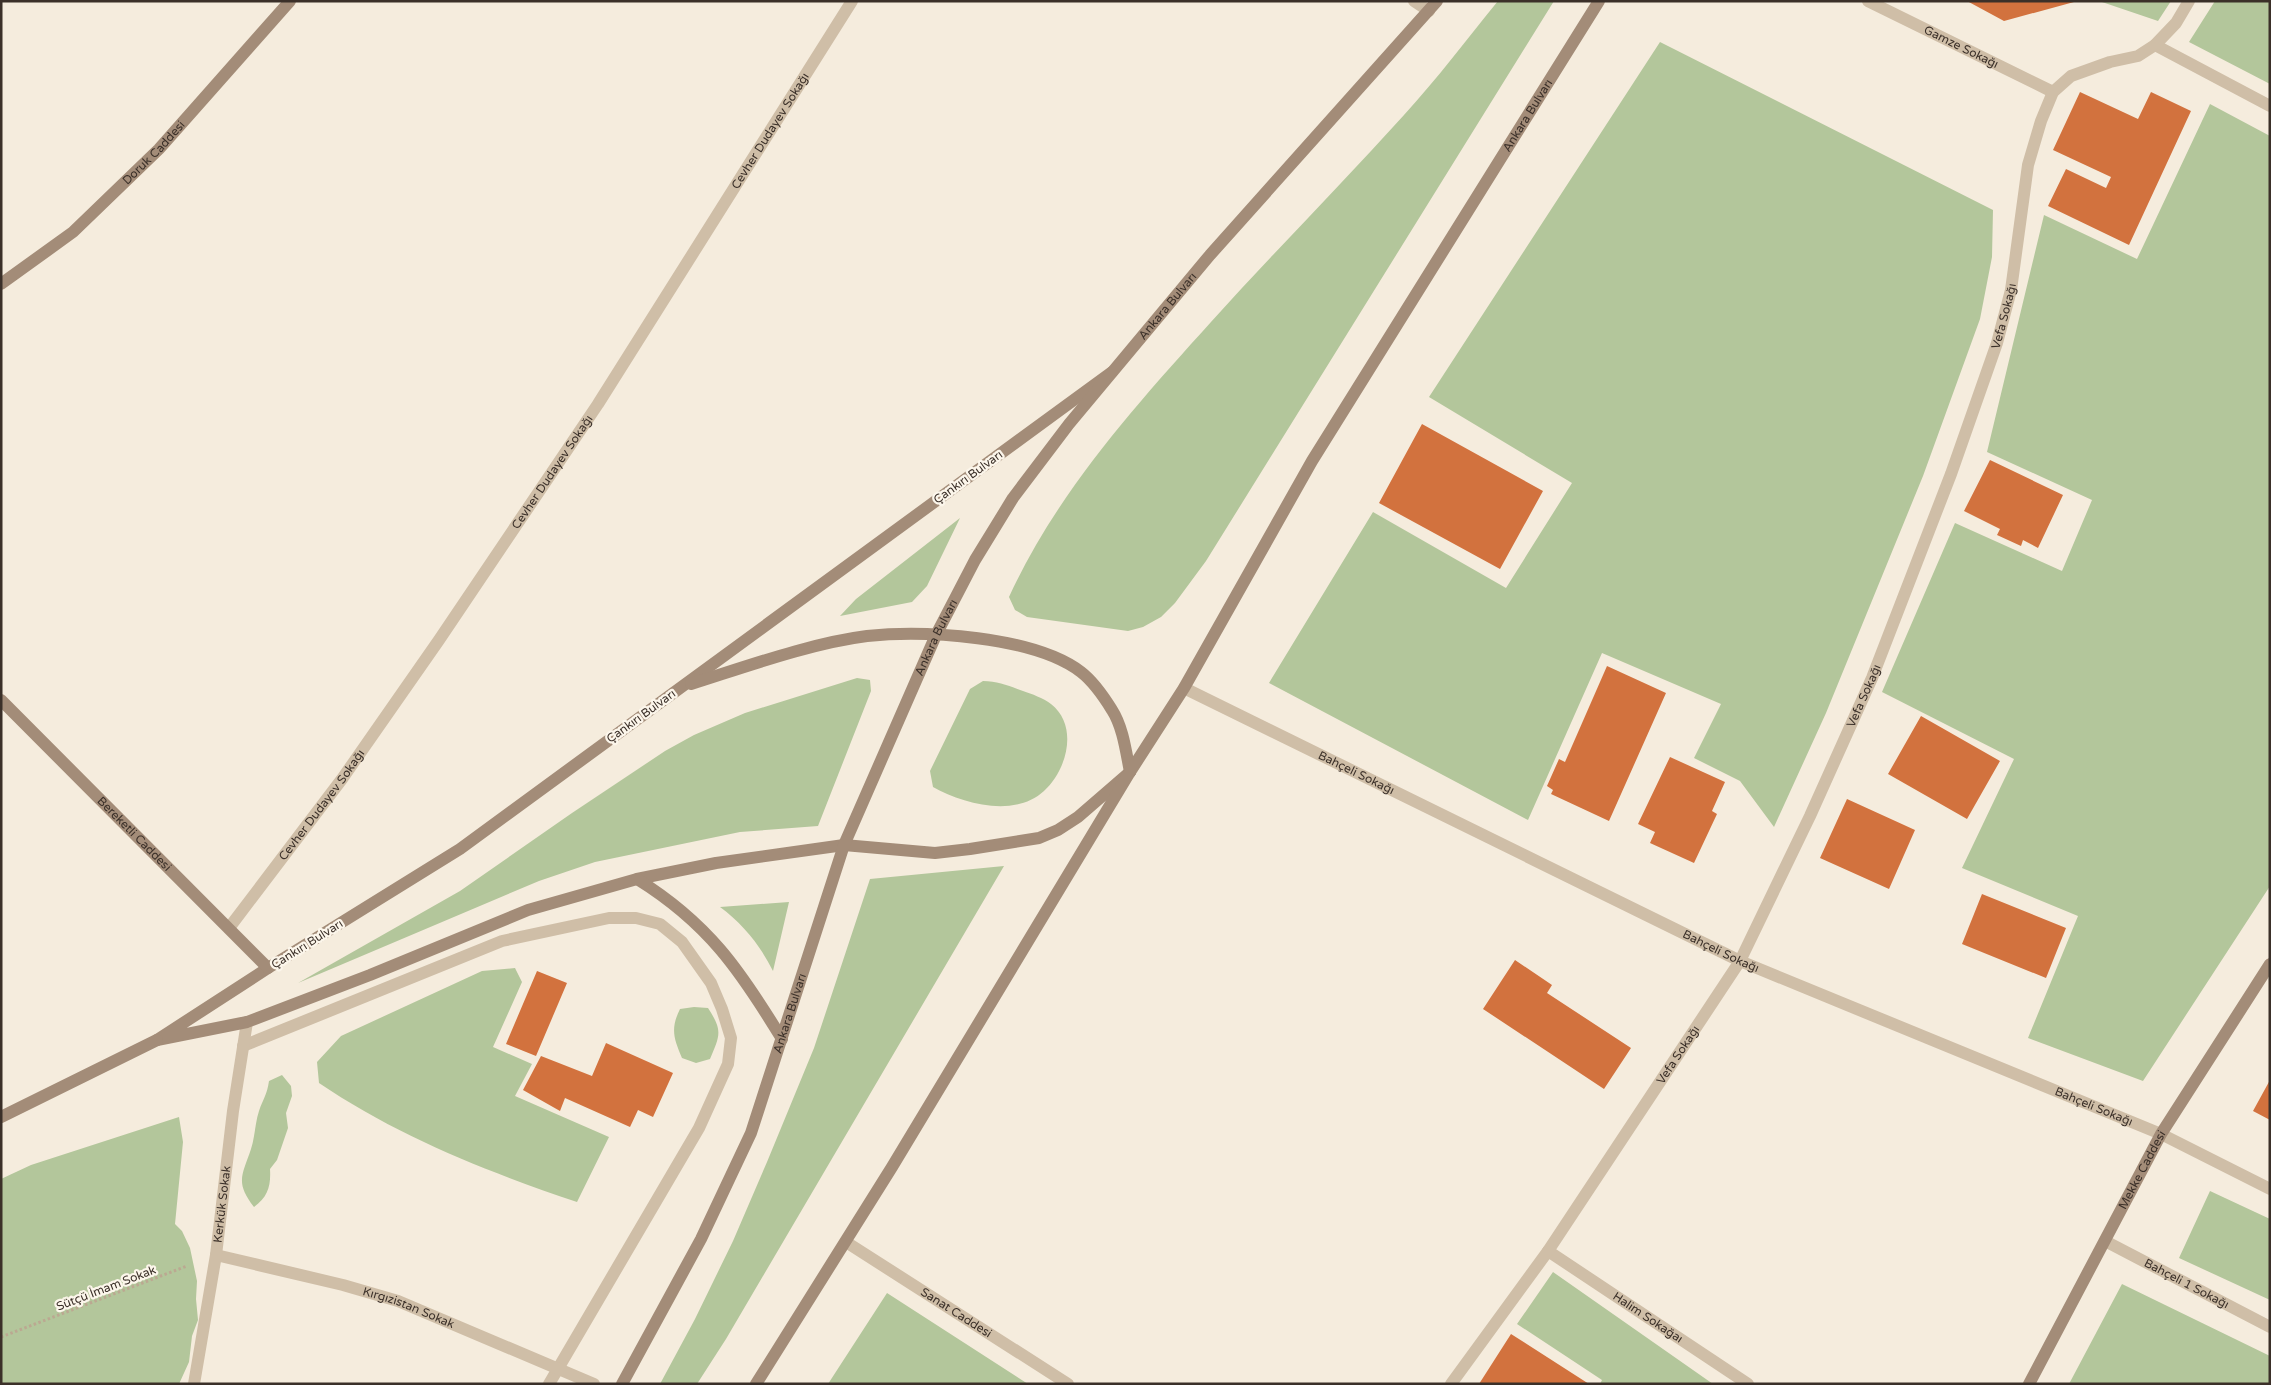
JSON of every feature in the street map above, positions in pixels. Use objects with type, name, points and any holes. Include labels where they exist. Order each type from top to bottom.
[{"type":"main road","name":"Doruk Caddesi","points":[[1,284],[73,232],[159,149],[290,1]]},
{"type":"main road","name":"Ankara Bulvarı","points":[[622,1384],[702,1239],[752,1134],[844,845],[936,635],[975,560],[1014,498],[1069,424],[1210,255],[1437,1]]},
{"type":"main road","name":"Ankara Bulvarı","points":[[756,1384],[846,1242],[1130,772],[1184,688],[1312,462],[1599,1]]},
{"type":"main road","name":"Çankırı Bulvarı","points":[[1,1117],[157,1040],[268,968],[460,849],[1112,372]]},
{"type":"main road","points":[[681,687],[778,657],[866,636],[917,633],[974,637],[1023,646],[1049,656],[1080,672],[1096,688],[1114,712],[1130,772]]},
{"type":"main road","name":"Bereketli Caddesi","points":[[1,700],[268,968]]},
{"type":"main road","name":"Çankırı Bulvarı","points":[[157,1040],[247,1022],[370,975],[528,910],[637,879],[716,863],[844,845],[935,852],[970,849],[1039,838],[1058,830],[1078,818],[1130,772]]},
{"type":"main road","points":[[637,879],[663,895],[692,918],[718,945],[740,971],[782,1039]]},
{"type":"main road","name":"Mekke Caddesi","points":[[2029,1384],[2161,1134],[2270,964]]},
{"type":"street","name":"Cevher Dudayev Sokağı","points":[[229,928],[342,779],[439,640],[598,404],[852,1]]},
{"type":"street","points":[[1414,1],[1429,12]]},
{"type":"street","name":"Gamze Sokağı","points":[[1868,1],[2053,92]]},
{"type":"street","name":"Vefa Sokağı","points":[[1451,1384],[1548,1250],[1740,961],[1810,816],[1872,678],[1951,474],[1997,344],[2011,290],[2028,165],[2040,121],[2053,92],[2071,76],[2110,62],[2138,56],[2155,45],[2176,23],[2189,1]]},
{"type":"street","points":[[2155,45],[2270,106]]},
{"type":"street","name":"Bahçeli Sokağı","points":[[1184,688],[1740,961],[2161,1134],[2270,1189]]},
{"type":"street","points":[[242,1046],[502,941],[609,918],[636,918],[660,924],[682,942],[711,982],[722,1009],[731,1038],[728,1064],[699,1128],[549,1384]]},
{"type":"street","name":"Kerkük Sokak","points":[[194,1384],[216,1255],[242,1046],[247,1022]]},
{"type":"street","name":"Bahçeli 1 Sokağı","points":[[2104,1241],[2270,1328]]},
{"type":"street","name":"Sanat Caddesi","points":[[846,1242],[1068,1384]]},
{"type":"street","name":"Halim Sokağaı","points":[[1548,1250],[1748,1384]]},
{"type":"street","name":"Kırgızistan Sokak","points":[[216,1255],[343,1284],[398,1301],[594,1384]]},
{"type":"path","name":"Sütçü İmam Sokak","points":[[1,1337],[216,1255]]},
{"type":"green space","points":[[1498,1],[1554,1],[1206,561],[1175,603],[1161,617],[1143,627],[1128,631],[1027,617],[1015,610],[1009,597],[1028,559],[1050,522],[1099,452],[1211,322],[1416,101]]},
{"type":"green space","points":[[2099,1],[2171,1],[2158,21]]},
{"type":"green space","points":[[2215,1],[2270,1],[2270,84],[2189,42]]},
{"type":"green space","points":[[1660,42],[1993,210],[1992,257],[1980,319],[1923,476],[1826,713],[1774,827],[1740,781],[1694,758],[1721,704],[1602,653],[1528,820],[1269,683],[1373,512],[1506,588],[1572,483],[1429,397]]},
{"type":"green space","points":[[2210,104],[2270,136],[2270,886],[2143,1081],[2028,1038],[2078,916],[1962,868],[2014,759],[1882,692],[1955,523],[2062,571],[2092,500],[1987,452],[2044,215],[2137,259]]},
{"type":"green space","points":[[960,518],[927,586],[912,602],[840,616],[856,599]]},
{"type":"green space","points":[[857,678],[870,680],[871,691],[818,826],[740,832],[595,862],[539,881],[298,983],[460,891],[665,751],[694,735],[745,713]]},
{"type":"green space","points":[[983,681],[1003,684],[1045,700],[1060,713],[1065,724],[1067,748],[1059,772],[1044,791],[1032,799],[1019,804],[989,806],[959,799],[933,787],[930,771],[970,689]]},
{"type":"green space","points":[[1004,866],[726,1339],[697,1384],[660,1384],[695,1319],[733,1241],[767,1162],[814,1048],[870,879]]},
{"type":"green space","points":[[789,902],[773,971],[750,936],[720,907]]},
{"type":"green space","points":[[515,968],[522,982],[493,1047],[532,1064],[515,1096],[609,1137],[577,1202],[477,1165],[411,1136],[380,1120],[319,1083],[317,1062],[341,1036],[482,971]]},
{"type":"green space","points":[[708,1008],[718,1028],[718,1038],[710,1059],[696,1063],[682,1058],[674,1034],[675,1022],[680,1009]]},
{"type":"green space","points":[[282,1075],[291,1086],[292,1096],[286,1113],[288,1128],[277,1160],[270,1169],[268,1191],[263,1199],[254,1207],[242,1185],[243,1173],[260,1107],[269,1081]]},
{"type":"green space","points":[[179,1117],[183,1142],[175,1224],[182,1231],[190,1248],[197,1281],[198,1320],[192,1336],[189,1362],[179,1384],[1,1384],[1,1179],[31,1165]]},
{"type":"green space","points":[[2210,1191],[2270,1219],[2270,1300],[2179,1258]]},
{"type":"green space","points":[[1553,1272],[1713,1384],[1600,1384],[1602,1380],[1517,1324]]},
{"type":"green space","points":[[2122,1284],[2270,1356],[2270,1384],[2069,1384]]},
{"type":"green space","points":[[887,1293],[1028,1384],[828,1384]]},
{"type":"building","points":[[1967,1],[2074,1],[2074,2],[2004,21]]},
{"type":"building","points":[[2080,92],[2138,119],[2151,92],[2191,111],[2129,245],[2048,206],[2066,169],[2106,188],[2111,177],[2053,150]]},
{"type":"building","points":[[1422,424],[1543,491],[1500,569],[1379,503]]},
{"type":"building","points":[[1990,460],[2063,495],[2038,548],[2023,540],[2021,546],[1997,535],[2000,529],[1964,511]]},
{"type":"building","points":[[1607,666],[1666,693],[1609,821],[1551,794],[1553,790],[1547,786],[1559,759],[1565,762]]},
{"type":"building","points":[[1921,716],[2000,761],[1967,819],[1888,774]]},
{"type":"building","points":[[1670,757],[1725,782],[1712,811],[1717,814],[1694,863],[1650,843],[1655,832],[1638,824]]},
{"type":"building","points":[[1847,799],[1915,830],[1889,889],[1820,858]]},
{"type":"building","points":[[1982,894],[2066,928],[2046,978],[1962,944]]},
{"type":"building","points":[[1515,960],[1552,985],[1547,993],[1631,1048],[1604,1089],[1483,1009]]},
{"type":"building","points":[[537,971],[567,983],[536,1056],[506,1044]]},
{"type":"building","points":[[606,1043],[673,1073],[653,1117],[638,1110],[630,1127],[565,1098],[560,1111],[523,1090],[541,1056],[592,1076]]},
{"type":"building","points":[[2270,1080],[2270,1120],[2253,1111]]},
{"type":"building","points":[[1511,1334],[1589,1384],[1479,1384]]}]
